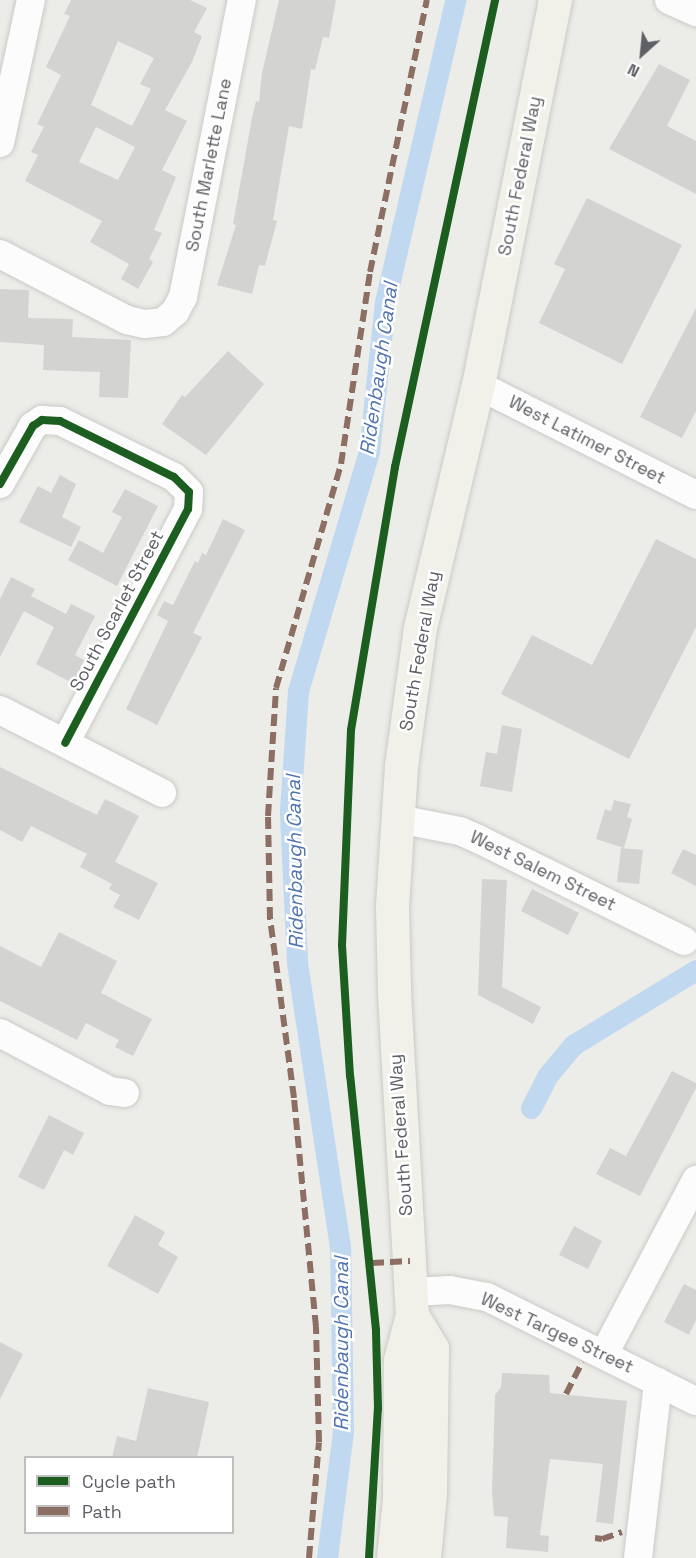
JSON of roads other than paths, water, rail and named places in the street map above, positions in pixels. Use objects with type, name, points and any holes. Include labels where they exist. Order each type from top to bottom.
[{"type":"main road","name":"South Federal Way","points":[[393,1558],[399,1498],[400,1360],[412,1303],[395,1046],[392,906],[401,766],[420,628],[478,385],[555,0]]},
{"type":"main road","name":"South Federal Way","points":[[412,1303],[432,1348],[430,1494],[424,1558]]},
{"type":"street","points":[[0,143],[31,0]]},
{"type":"street","name":"South Marlette Lane","points":[[0,254],[127,320],[145,324],[163,322],[175,312],[183,297],[242,0]]},
{"type":"street","points":[[669,0],[696,12]]},
{"type":"street","name":"West Latimer Street","points":[[478,385],[696,495]]},
{"type":"street","name":"South Scarlet Street","points":[[0,484],[25,435],[42,420],[60,421],[81,429],[174,477],[189,492],[188,509],[65,743]]},
{"type":"street","points":[[0,710],[162,793]]},
{"type":"street","name":"West Salem Street","points":[[398,819],[469,835],[684,941]]},
{"type":"street","points":[[0,1033],[110,1090],[125,1093]]},
{"type":"street","points":[[604,1354],[696,1180]]},
{"type":"street","name":"West Targee Street","points":[[412,1303],[450,1290],[487,1296],[696,1401]]},
{"type":"street","points":[[638,1558],[658,1382]]},
{"type":"waterway","name":"Ridenbaugh Canal","points":[[327,1558],[343,1431],[340,1247],[297,962],[290,811],[298,691],[369,452],[385,302],[455,0]]},
{"type":"waterway","points":[[531,1108],[548,1075],[573,1045],[696,970]]}]
